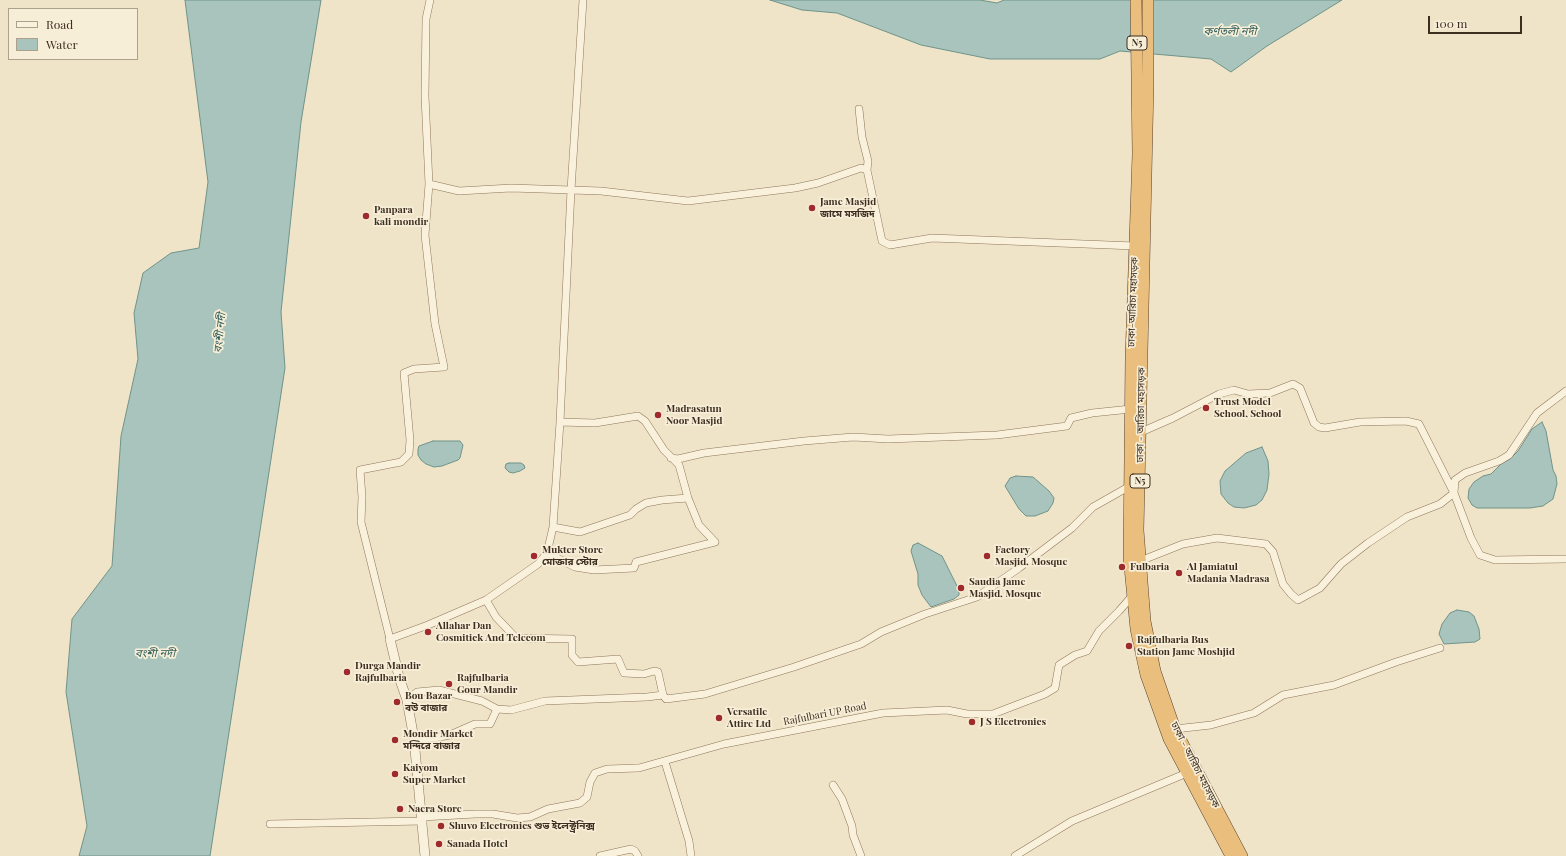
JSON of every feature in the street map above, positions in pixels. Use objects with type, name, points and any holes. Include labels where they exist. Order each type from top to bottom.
[{"type":"highway","name":"N5","points":[[1136,0],[1143,86]]},
{"type":"highway","name":"ঢাকা - আরিচা মহাসড়ক","points":[[1148,0],[1143,86],[1141,432],[1138,530],[1145,621],[1155,671],[1176,729],[1242,856]]},
{"type":"highway","name":"ঢাকা-আরিচা মহাসড়ক","points":[[1143,86],[1138,154],[1131,409],[1129,557],[1132,595],[1136,629],[1146,675],[1169,739],[1231,856]]},
{"type":"street","points":[[426,856],[414,739],[407,700],[399,677],[361,522],[362,497],[360,470],[401,462],[410,454],[404,373],[414,368],[444,367],[435,324],[426,235],[430,184],[425,96],[426,19],[430,0]]},
{"type":"street","points":[[390,639],[428,625],[486,600],[533,568],[547,553],[552,527],[560,422],[571,190],[583,0]]},
{"type":"street","points":[[859,109],[862,137],[868,161],[867,170],[882,240],[890,245],[932,238],[1135,246]]},
{"type":"street","points":[[430,184],[459,190],[511,188],[601,191],[688,201],[795,188],[818,183],[861,168],[867,170]]},
{"type":"street","points":[[1141,432],[1173,418],[1219,394],[1234,390],[1248,394],[1270,393],[1293,384],[1300,388],[1314,423],[1319,427],[1325,428],[1360,422],[1406,422],[1419,424],[1454,493],[1471,538],[1480,555],[1495,560],[1566,559]]},
{"type":"street","points":[[1140,561],[1183,544],[1217,538],[1266,544],[1273,552],[1283,584],[1298,600],[1320,588],[1341,564],[1368,543],[1407,517],[1440,504],[1454,493],[1455,480],[1466,473],[1499,461],[1509,455],[1537,413],[1566,392]]},
{"type":"street","points":[[671,458],[678,459],[704,453],[852,437],[888,439],[997,435],[1067,426],[1071,418],[1092,413],[1131,409]]},
{"type":"street","points":[[547,553],[575,567],[594,570],[629,569],[634,568],[636,562],[715,542],[699,525],[688,498],[679,465],[671,458],[645,422],[638,416],[595,423],[560,422]]},
{"type":"street","points":[[486,600],[496,617],[516,638],[572,639],[572,655],[578,662],[618,659],[624,673],[644,674],[654,671],[658,672],[663,695],[669,700],[705,694],[794,667],[861,644],[880,632],[925,614],[977,597],[1020,568],[1072,528],[1094,507],[1130,486]]},
{"type":"street","points":[[552,527],[580,532],[630,515],[646,503],[688,498]]},
{"type":"street","name":"Rajfulbari UP Road","points":[[423,819],[487,814],[517,818],[530,817],[548,810],[580,803],[588,798],[590,782],[595,773],[607,769],[639,768],[665,762],[724,744],[883,713],[947,710],[967,714],[993,714],[1045,694],[1055,688],[1058,665],[1075,655],[1087,651],[1099,632],[1132,595]]},
{"type":"street","points":[[1176,729],[1210,725],[1254,713],[1283,695],[1334,685],[1396,662],[1440,648]]},
{"type":"street","points":[[407,700],[416,692],[439,690],[482,701],[497,709],[510,710],[545,701],[663,695]]},
{"type":"street","points":[[414,739],[434,738],[450,735],[475,724],[490,724],[497,709]]},
{"type":"street","points":[[665,762],[689,840],[691,856]]},
{"type":"street","points":[[1015,856],[1072,821],[1188,773]]},
{"type":"street","points":[[833,785],[842,799],[861,856]]},
{"type":"street","points":[[270,824],[423,819]]},
{"type":"street","points":[[600,856],[631,849],[635,851],[638,856]]},
{"type":"water","name":"বংশী নদী","points":[[185,0],[321,0],[301,122],[281,312],[285,368],[210,856],[79,856],[87,826],[66,692],[72,619],[112,566],[121,436],[138,359],[134,313],[143,273],[171,253],[199,248],[208,182]]},
{"type":"water","name":"কর্ণতলী নদী","points":[[770,0],[980,0],[997,3],[1004,0],[1342,0],[1267,46],[1231,72],[1211,59],[1120,51],[1100,59],[990,59],[921,45],[837,13],[802,10]]},
{"type":"water","points":[[1542,422],[1546,431],[1553,470],[1556,476],[1557,484],[1553,499],[1543,506],[1530,508],[1477,508],[1472,505],[1468,498],[1469,489],[1474,482],[1483,476],[1491,474],[1501,464],[1510,459],[1518,451],[1532,429]]},
{"type":"water","points":[[433,441],[460,441],[463,445],[460,458],[442,466],[434,467],[426,464],[418,455],[418,449],[419,446]]},
{"type":"water","points":[[1262,447],[1268,461],[1269,474],[1267,490],[1262,500],[1256,505],[1244,508],[1234,507],[1228,503],[1221,494],[1220,481],[1225,471],[1246,453]]},
{"type":"water","points":[[521,463],[525,468],[513,473],[509,472],[505,468],[506,464]]},
{"type":"water","points":[[1016,476],[1033,477],[1049,491],[1054,498],[1048,511],[1035,516],[1026,516],[1019,509],[1005,486],[1010,478]]},
{"type":"water","points":[[918,543],[942,556],[959,590],[959,595],[954,599],[931,607],[922,595],[918,585],[918,574],[911,551],[913,545]]},
{"type":"water","points":[[1457,610],[1469,612],[1474,616],[1479,629],[1480,639],[1475,642],[1444,644],[1439,634],[1442,624],[1450,613]]},
{"type":"place","name":"Jame Masjid জামে মসজিদ","points":[[812,208]]},
{"type":"place","name":"Panpara kali mondir","points":[[366,216]]},
{"type":"place","name":"Trust Model School, School","points":[[1206,408]]},
{"type":"place","name":"Madrasatun Noor Masjid","points":[[658,415]]},
{"type":"place","name":"Mukter Store মোক্তার স্টোর","points":[[534,556]]},
{"type":"place","name":"Factory Masjid, Mosque","points":[[987,556]]},
{"type":"place","name":"Fulbaria","points":[[1122,567]]},
{"type":"place","name":"Al Jamiatul Madania Madrasa","points":[[1179,573]]},
{"type":"place","name":"Saudia Jame Masjid, Mosque","points":[[961,588]]},
{"type":"place","name":"Allahar Dan Cosmitick And Telecom","points":[[428,632]]},
{"type":"place","name":"Rajfulbaria Bus Station Jame Moshjid","points":[[1129,646]]},
{"type":"place","name":"Durga Mandir Rajfulbaria","points":[[347,672]]},
{"type":"place","name":"Rajfulbaria Gour Mandir","points":[[449,684]]},
{"type":"place","name":"Bou Bazar বউ বাজার","points":[[397,702]]},
{"type":"place","name":"Versatile Attire Ltd","points":[[719,718]]},
{"type":"place","name":"J S Electronics","points":[[972,722]]},
{"type":"place","name":"Mondir Market মন্দিরে বাজার","points":[[395,740]]},
{"type":"place","name":"Kaiyom Super Market","points":[[395,774]]},
{"type":"place","name":"Naera Store","points":[[400,809]]},
{"type":"place","name":"Shuvo Electronics শুভ ইলেক্ট্রনিক্স","points":[[441,826]]},
{"type":"place","name":"Sanada Hotel","points":[[439,844]]}]
